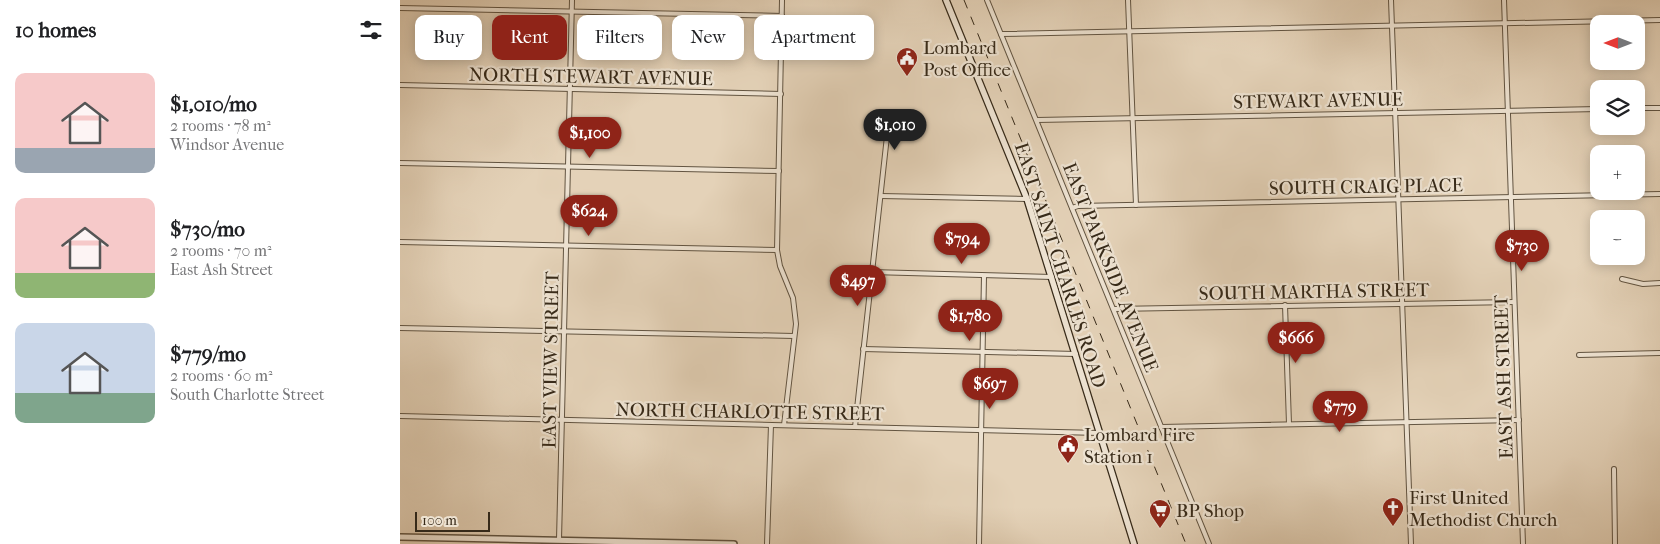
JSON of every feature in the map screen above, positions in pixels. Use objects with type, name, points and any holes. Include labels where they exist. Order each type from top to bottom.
[{"type":"main road","name":"EAST SAINT CHARLES ROAD","points":[[946,0],[1027,199],[1134,544]]},
{"type":"street","name":"EAST VIEW STREET","points":[[559,540],[572,0]]},
{"type":"street","points":[[782,0],[782,15]]},
{"type":"street","name":"EAST PARKSIDE AVENUE","points":[[987,0],[1209,544]]},
{"type":"street","points":[[1128,0],[1136,205]]},
{"type":"street","points":[[1391,0],[1411,544]]},
{"type":"street","name":"EAST ASH STREET","points":[[1504,0],[1523,544]]},
{"type":"street","points":[[400,8],[754,15]]},
{"type":"street","points":[[1001,34],[1660,20]]},
{"type":"street","points":[[781,60],[778,250],[780,266],[794,307],[796,324],[784,425]]},
{"type":"street","name":"NORTH STEWART AVENUE","points":[[400,85],[781,94]]},
{"type":"street","points":[[1645,108],[1660,108]]},
{"type":"street","name":"STEWART AVENUE","points":[[1037,120],[1590,109]]},
{"type":"street","points":[[855,427],[888,127],[884,118]]},
{"type":"street","points":[[400,163],[780,171]]},
{"type":"street","name":"SOUTH CRAIG PLACE","points":[[1072,208],[1078,206],[1660,194]]},
{"type":"street","points":[[881,196],[1027,199]]},
{"type":"street","points":[[400,242],[778,250]]},
{"type":"street","points":[[871,272],[1052,277]]},
{"type":"street","points":[[979,544],[984,276]]},
{"type":"street","points":[[1622,279],[1643,284],[1660,283]]},
{"type":"street","name":"SOUTH MARTHA STREET","points":[[1114,308],[1514,302]]},
{"type":"street","points":[[1285,305],[1289,424]]},
{"type":"street","points":[[400,328],[794,336]]},
{"type":"street","points":[[863,348],[1076,354]]},
{"type":"street","points":[[1579,355],[1660,353]]},
{"type":"street","name":"NORTH CHARLOTTE STREET","points":[[400,416],[1100,433]]},
{"type":"street","points":[[1161,428],[1519,420]]},
{"type":"street","points":[[767,544],[771,425]]},
{"type":"street","points":[[1614,469],[1615,544]]},
{"type":"street","points":[[400,537],[456,541],[559,540],[734,544]]},
{"type":"railway","points":[[964,0],[1186,544]]},
{"type":"place","name":"Lombard Post Office","points":[[907,77]]},
{"type":"place","name":"Lombard Fire Station 1","points":[[1068,464]]},
{"type":"place","name":"First United Methodist Church","points":[[1393,527]]},
{"type":"place","name":"BP Shop","points":[[1160,529]]}]
